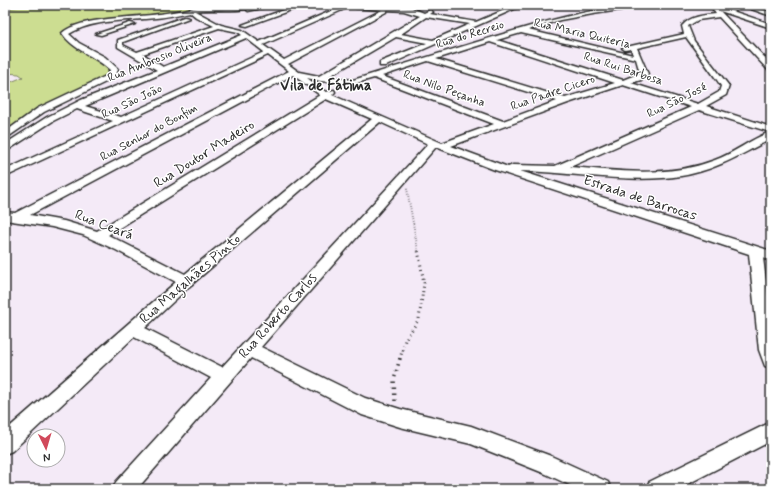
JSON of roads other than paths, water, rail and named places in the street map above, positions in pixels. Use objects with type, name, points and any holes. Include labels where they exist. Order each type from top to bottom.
[{"type":"street","points":[[5,136],[41,110],[99,84],[111,76],[114,70],[103,60],[80,47],[67,37],[65,33],[78,27],[100,22],[158,16],[206,6],[220,10],[255,5]]},
{"type":"street","name":"Rua Ambrosio Oliveira","points":[[5,148],[50,119],[82,103],[163,70],[242,29],[302,5]]},
{"type":"street","points":[[339,5],[403,9],[478,24]]},
{"type":"street","name":"Rua do Recreio","points":[[296,72],[320,79],[353,82],[520,30],[575,15],[651,5]]},
{"type":"street","points":[[743,5],[771,14]]},
{"type":"street","points":[[259,45],[347,6]]},
{"type":"street","points":[[712,6],[771,68]]},
{"type":"street","points":[[712,6],[771,26]]},
{"type":"street","points":[[186,11],[191,10],[198,16],[219,26],[242,29],[247,7]]},
{"type":"street","points":[[284,63],[384,11],[358,7]]},
{"type":"street","points":[[384,64],[516,7]]},
{"type":"street","points":[[320,79],[428,14]]},
{"type":"street","points":[[607,51],[688,36],[685,29],[687,23],[720,15]]},
{"type":"street","points":[[78,27],[120,41],[158,27],[198,16]]},
{"type":"street","points":[[755,21],[771,19]]},
{"type":"street","points":[[99,34],[138,23],[158,27]]},
{"type":"street","points":[[137,54],[219,26]]},
{"type":"street","name":"Estrada de Barrocas","points":[[242,29],[259,45],[325,95],[438,145],[499,168],[771,256]]},
{"type":"street","name":"Rua Maria Quiteria","points":[[520,30],[639,58]]},
{"type":"street","points":[[395,35],[433,42]]},
{"type":"street","name":"Rua São José","points":[[557,169],[700,106],[722,93],[725,86],[688,36]]},
{"type":"street","name":"Rua Rui Barbosa","points":[[490,40],[528,51],[532,58],[589,71],[771,130]]},
{"type":"street","points":[[120,41],[120,46],[137,54],[163,70]]},
{"type":"street","name":"Rua Padre Cicero","points":[[438,145],[504,124],[565,101],[638,78],[644,74],[634,46]]},
{"type":"street","points":[[369,50],[401,57]]},
{"type":"street","name":"Rua São João","points":[[5,174],[269,52]]},
{"type":"street","points":[[760,56],[771,56]]},
{"type":"street","points":[[428,59],[565,101]]},
{"type":"street","name":"Rua Senhor do Bonfim","points":[[11,217],[296,72]]},
{"type":"street","name":"Rua Nilo Peçanha","points":[[376,76],[504,124]]},
{"type":"street","name":"Rua Doutor Madeiro","points":[[98,236],[325,95],[353,82]]},
{"type":"street","points":[[99,84],[117,89]]},
{"type":"street","points":[[82,103],[79,107],[121,120]]},
{"type":"street","name":"Rua Magalhães Pinto","points":[[5,444],[186,281],[378,119]]},
{"type":"street","name":"Rua São José","points":[[499,168],[557,169],[628,175],[681,173],[719,162],[771,135]]},
{"type":"street","name":"Rua Roberto Carlos","points":[[123,489],[405,175],[438,145]]},
{"type":"street","name":"Rua Ceará","points":[[11,217],[72,228],[98,236],[186,281]]},
{"type":"street","points":[[755,251],[766,350],[771,361]]},
{"type":"street","points":[[133,329],[225,377]]},
{"type":"street","points":[[248,349],[350,400],[400,418],[470,435],[550,466],[602,489]]},
{"type":"street","points":[[656,489],[771,431]]},
{"type":"lane","points":[[247,7],[276,5]]},
{"type":"district","name":"Vila de Fátima","points":[[326,86]]}]
